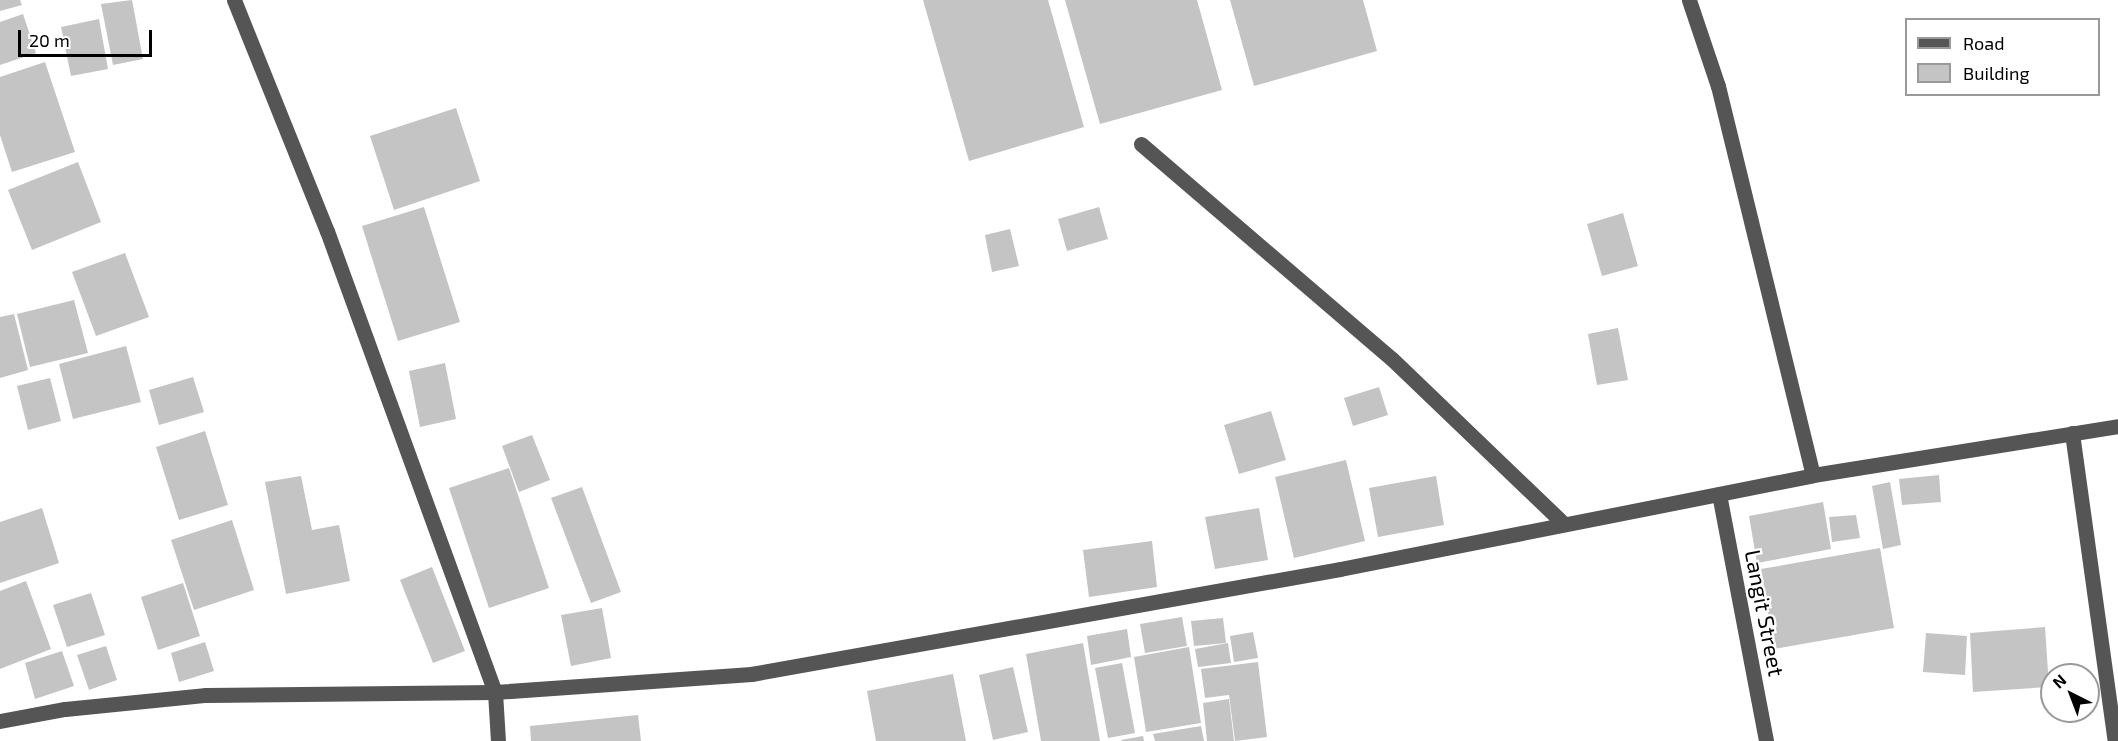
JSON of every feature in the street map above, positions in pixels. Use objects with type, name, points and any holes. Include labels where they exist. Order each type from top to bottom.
[{"type":"street","points":[[234,0],[327,231],[495,692],[498,741]]},
{"type":"street","points":[[1689,0],[1718,86],[1813,475]]},
{"type":"street","points":[[1141,144],[1392,359],[1562,522]]},
{"type":"street","points":[[0,722],[65,709],[206,695],[495,692],[751,674],[1329,571],[1562,522],[1813,475],[2118,426]]},
{"type":"street","points":[[2072,433],[2115,741]]},
{"type":"street","name":"Langit Street","points":[[1719,494],[1766,741]]},
{"type":"building","points":[[0,0],[20,0],[22,5],[0,11]]},
{"type":"building","points":[[132,0],[143,59],[113,65],[101,4]]},
{"type":"building","points":[[923,0],[1048,0],[1084,127],[969,161]]},
{"type":"building","points":[[1065,0],[1197,0],[1222,90],[1100,124]]},
{"type":"building","points":[[1230,0],[1363,0],[1377,51],[1254,86]]},
{"type":"building","points":[[23,14],[36,53],[0,65],[0,22]]},
{"type":"building","points":[[99,19],[108,69],[71,76],[61,27]]},
{"type":"building","points":[[45,62],[75,152],[12,172],[0,135],[0,77]]},
{"type":"building","points":[[456,108],[480,181],[394,210],[370,136]]},
{"type":"building","points":[[78,162],[101,222],[32,250],[8,190]]},
{"type":"building","points":[[424,207],[460,322],[398,341],[362,226]]},
{"type":"building","points":[[1099,207],[1108,239],[1067,251],[1058,219]]},
{"type":"building","points":[[1623,213],[1638,266],[1602,276],[1587,224]]},
{"type":"building","points":[[1010,229],[1019,266],[992,272],[985,235]]},
{"type":"building","points":[[125,253],[149,317],[96,336],[72,272]]},
{"type":"building","points":[[74,300],[88,353],[30,367],[17,314]]},
{"type":"building","points":[[14,314],[28,370],[0,378],[0,317]]},
{"type":"building","points":[[1618,328],[1628,380],[1597,385],[1588,334]]},
{"type":"building","points":[[126,346],[141,402],[73,419],[59,364]]},
{"type":"building","points":[[445,363],[456,419],[420,427],[409,371]]},
{"type":"building","points":[[193,377],[204,412],[159,425],[149,390]]},
{"type":"building","points":[[50,378],[61,421],[28,430],[17,386]]},
{"type":"building","points":[[1379,387],[1388,415],[1353,426],[1344,398]]},
{"type":"building","points":[[1271,411],[1286,460],[1239,474],[1224,425]]},
{"type":"building","points":[[205,431],[228,505],[179,520],[156,447]]},
{"type":"building","points":[[532,435],[550,480],[519,492],[502,446]]},
{"type":"building","points":[[1346,460],[1365,541],[1294,558],[1275,477]]},
{"type":"building","points":[[509,468],[549,588],[489,608],[449,488]]},
{"type":"building","points":[[1939,475],[1941,502],[1902,505],[1899,479]]},
{"type":"building","points":[[301,476],[312,530],[339,525],[350,581],[286,594],[265,482]]},
{"type":"building","points":[[1436,476],[1444,525],[1378,537],[1369,488]]},
{"type":"building","points":[[1890,482],[1901,545],[1883,549],[1872,486]]},
{"type":"building","points":[[582,487],[621,592],[591,603],[551,498]]},
{"type":"building","points":[[1823,502],[1831,549],[1757,563],[1749,516]]},
{"type":"building","points":[[42,508],[59,563],[0,583],[0,522]]},
{"type":"building","points":[[1259,508],[1268,560],[1215,569],[1205,517]]},
{"type":"building","points":[[1856,515],[1860,538],[1832,542],[1829,517]]},
{"type":"building","points":[[232,520],[254,590],[194,610],[171,540]]},
{"type":"building","points":[[1152,541],[1157,587],[1089,597],[1083,550]]},
{"type":"building","points":[[1880,548],[1894,628],[1774,649],[1761,569]]},
{"type":"building","points":[[432,567],[465,651],[433,663],[400,580]]},
{"type":"building","points":[[26,581],[51,649],[0,669],[0,591]]},
{"type":"building","points":[[183,583],[200,636],[158,650],[141,597]]},
{"type":"building","points":[[91,593],[105,635],[67,647],[53,605]]},
{"type":"building","points":[[602,608],[611,658],[571,666],[561,615]]},
{"type":"building","points":[[1182,617],[1187,646],[1145,653],[1140,624]]},
{"type":"building","points":[[1223,618],[1226,643],[1194,646],[1191,621]]},
{"type":"building","points":[[2045,627],[2047,663],[2040,663],[2040,688],[1973,692],[1970,633]]},
{"type":"building","points":[[1127,629],[1131,657],[1091,665],[1087,636]]},
{"type":"building","points":[[1253,632],[1258,658],[1234,662],[1230,636]]},
{"type":"building","points":[[1926,633],[1967,636],[1965,675],[1923,672]]},
{"type":"building","points":[[205,642],[214,671],[179,682],[171,653]]},
{"type":"building","points":[[1083,643],[1100,741],[1041,741],[1026,654]]},
{"type":"building","points":[[1228,643],[1231,663],[1198,667],[1195,649]]},
{"type":"building","points":[[106,646],[117,680],[89,690],[77,655]]},
{"type":"building","points":[[1189,647],[1201,723],[1146,732],[1134,657]]},
{"type":"building","points":[[62,651],[74,686],[35,699],[25,663]]},
{"type":"building","points":[[1258,662],[1267,737],[1235,741],[1229,695],[1205,698],[1201,669]]},
{"type":"building","points":[[1122,663],[1135,733],[1108,738],[1095,668]]},
{"type":"building","points":[[1013,667],[1028,732],[993,740],[979,675]]},
{"type":"building","points":[[953,674],[966,741],[876,741],[867,691]]},
{"type":"building","points":[[1229,699],[1234,741],[1207,741],[1203,703]]},
{"type":"building","points":[[638,715],[641,741],[531,741],[530,726]]},
{"type":"building","points":[[1201,726],[1204,741],[1155,741],[1153,734]]},
{"type":"building","points":[[1143,736],[1144,741],[1121,740]]}]
